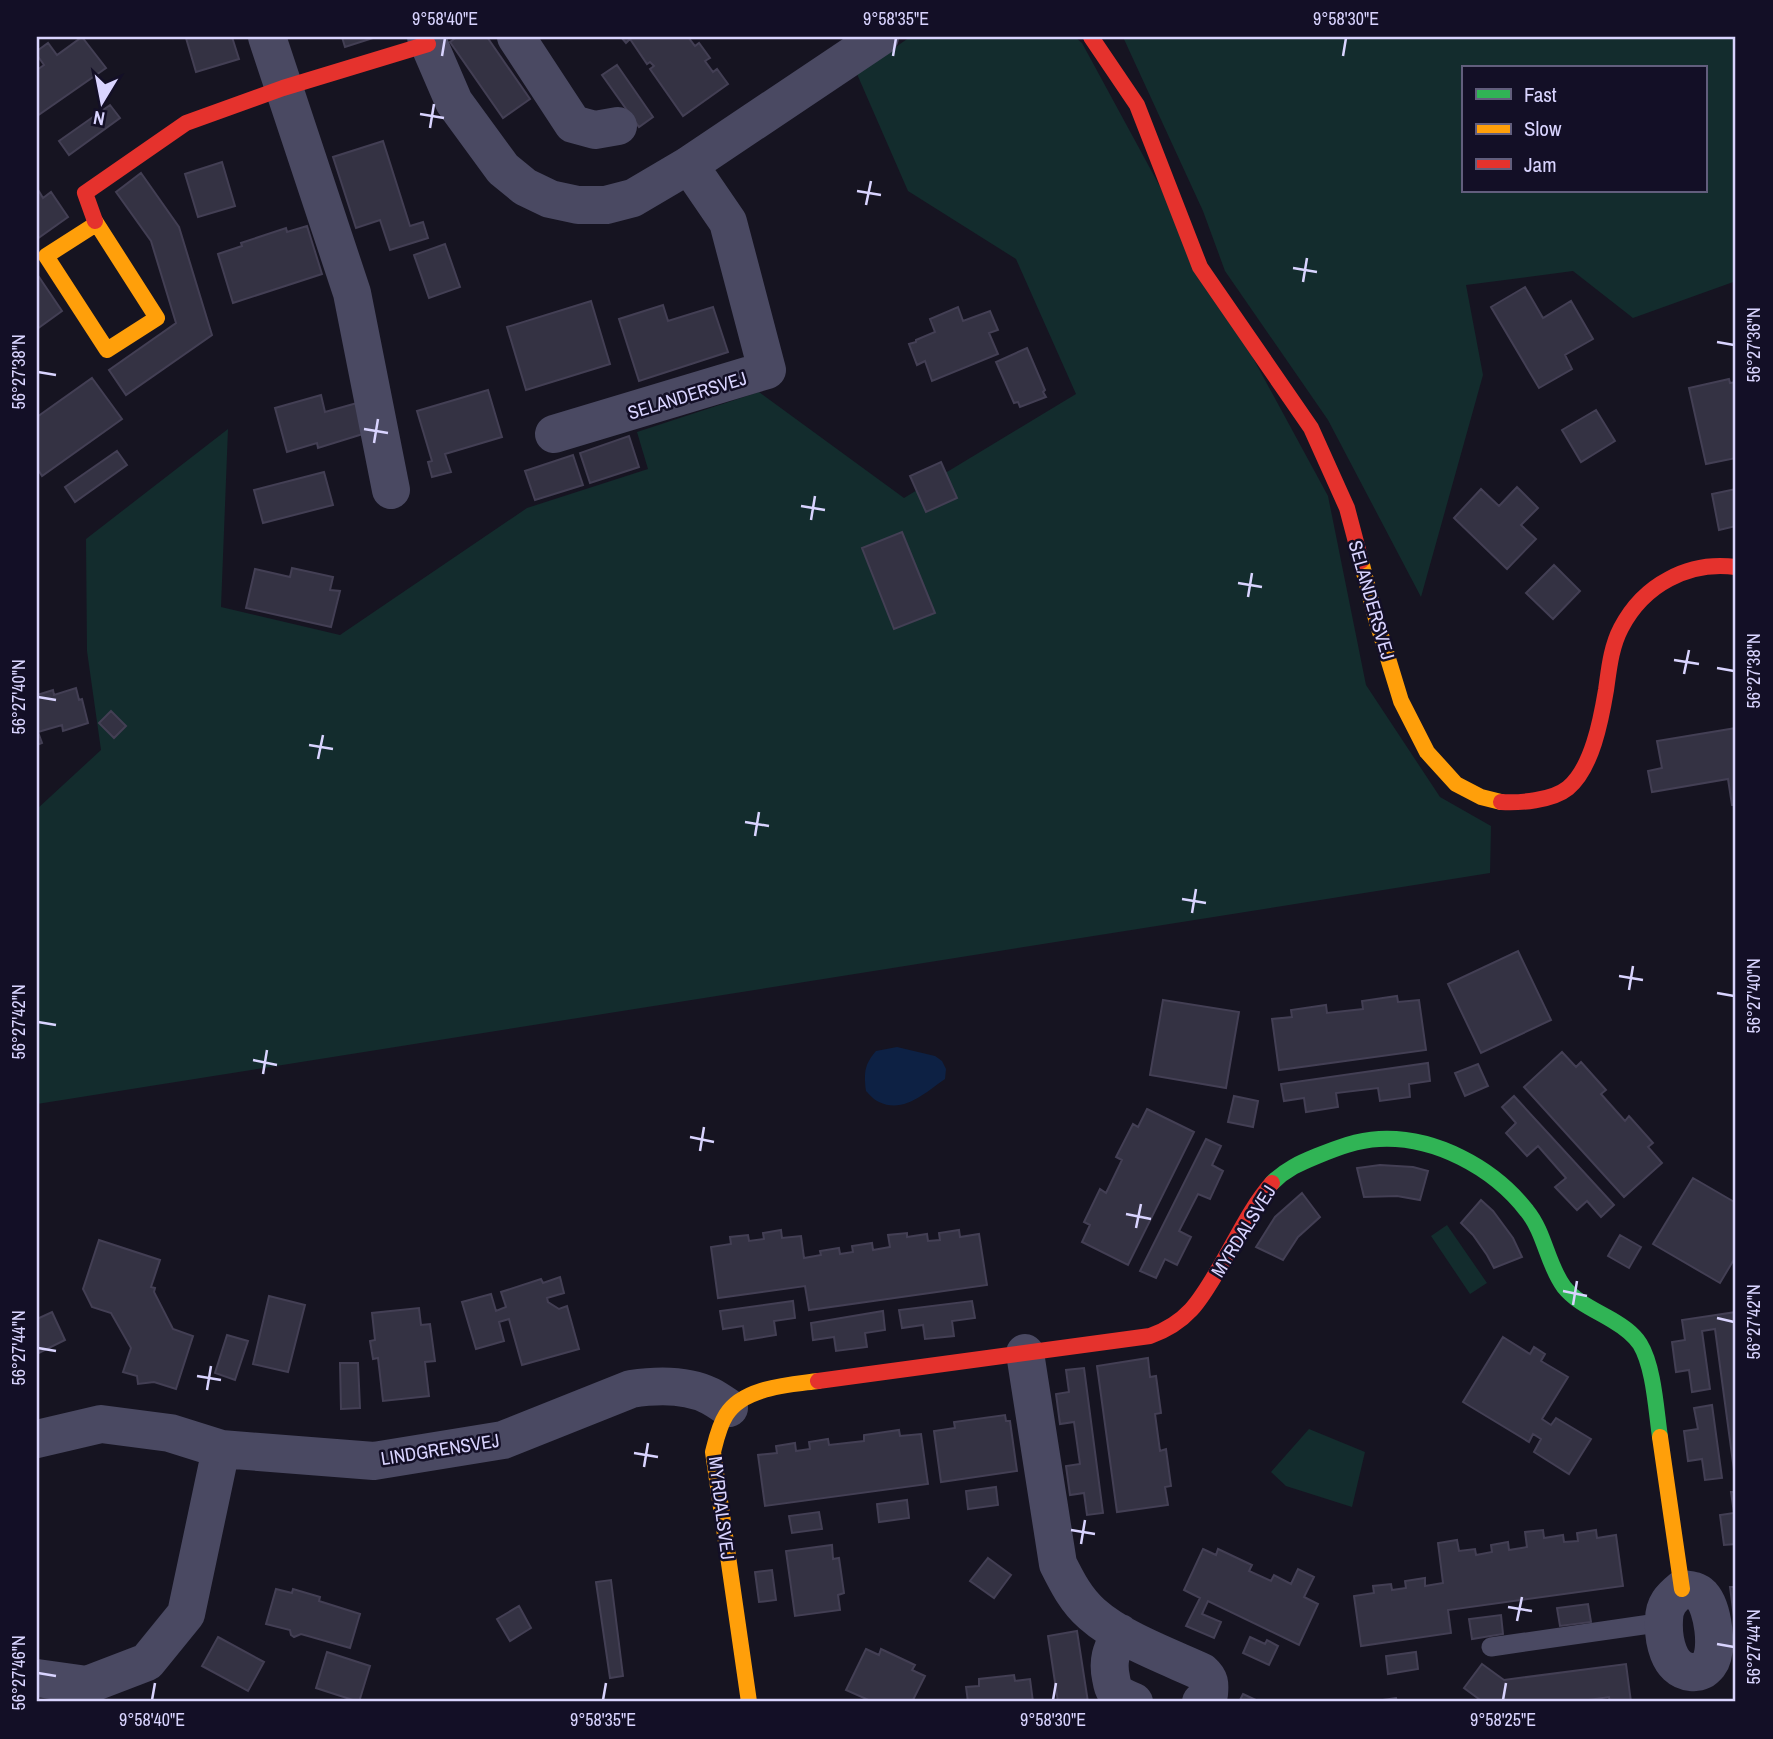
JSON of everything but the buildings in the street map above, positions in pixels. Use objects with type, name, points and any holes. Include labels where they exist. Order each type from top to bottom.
[{"type":"street","points":[[267,37],[352,293],[391,490]]},
{"type":"street","points":[[516,37],[573,124],[595,130],[618,126]]},
{"type":"street","points":[[96,224],[47,256],[107,350],[157,318],[96,224],[85,193],[186,123],[427,40],[454,102],[503,169],[525,187],[550,199],[578,205],[606,205],[633,198],[689,165],[880,37]]},
{"type":"street","name":"SELANDERSVEJ","points":[[1091,37],[1137,105],[1199,267],[1311,428],[1347,508],[1401,701],[1427,752],[1456,784],[1481,797],[1524,803],[1567,789],[1583,769],[1593,747],[1612,651],[1620,629],[1633,608],[1654,587],[1674,576],[1710,566],[1736,567]]},
{"type":"street","name":"SELANDERSVEJ","points":[[554,434],[767,370],[728,222],[689,165]]},
{"type":"street","name":"MYRDALSVEJ","points":[[749,1702],[713,1452],[718,1427],[729,1409],[748,1395],[774,1387],[1150,1336],[1175,1325],[1191,1312],[1202,1298],[1263,1192],[1280,1175],[1295,1165],[1357,1142],[1386,1140],[1419,1143],[1444,1150],[1478,1167],[1526,1208],[1539,1230],[1557,1276],[1567,1290],[1637,1339],[1644,1351],[1652,1381],[1682,1589]]},
{"type":"street","points":[[1025,1353],[1058,1564],[1067,1582],[1091,1614],[1120,1633],[1202,1672],[1210,1683],[1209,1694],[1201,1702]]},
{"type":"street","name":"LINDGRENSVEJ","points":[[37,1438],[101,1424],[170,1433],[221,1449],[374,1461],[503,1440],[631,1389],[653,1386],[691,1389],[710,1396],[729,1409]]},
{"type":"street","points":[[37,1678],[87,1685],[147,1662],[186,1614],[221,1449]]},
{"type":"street","points":[[1682,1589],[1695,1591],[1703,1597],[1710,1611],[1715,1650],[1712,1661],[1703,1671],[1695,1673],[1676,1666],[1669,1656],[1664,1622],[1665,1608],[1672,1597],[1682,1589]]},
{"type":"street","points":[[1120,1633],[1112,1651],[1109,1668],[1113,1687],[1118,1694],[1134,1702]]},
{"type":"lane","points":[[1490,1647],[1664,1622]]},
{"type":"green space","points":[[910,37],[1075,37],[1082,43],[1328,496],[1366,685],[1440,797],[1491,826],[1490,873],[37,1104],[37,809],[101,750],[87,651],[86,539],[228,429],[221,607],[340,635],[527,508],[648,469],[637,432],[759,392],[904,498],[1076,394],[1016,259],[908,191],[857,74]]},
{"type":"green space","points":[[1123,37],[1736,37],[1736,281],[1633,318],[1573,271],[1466,285],[1483,375],[1421,597],[1328,420],[1225,271],[1203,211]]},
{"type":"green space","points":[[1447,1225],[1487,1283],[1470,1294],[1431,1236]]},
{"type":"green space","points":[[1309,1429],[1365,1452],[1352,1507],[1286,1486],[1271,1472]]},
{"type":"water","points":[[897,1047],[935,1056],[942,1061],[946,1069],[945,1079],[914,1100],[888,1105],[877,1101],[866,1091],[866,1070],[876,1051]]},
{"type":"traffic: fast","points":[[1272,1183],[1288,1170],[1317,1156],[1340,1147],[1379,1139],[1421,1143],[1461,1157],[1480,1168],[1513,1195],[1527,1211],[1564,1287],[1574,1297],[1623,1327],[1640,1344],[1651,1376],[1660,1437]]},
{"type":"traffic: slow","points":[[95,221],[157,318],[107,350],[46,256],[96,224]]},
{"type":"traffic: slow","points":[[1361,561],[1401,701],[1427,752],[1456,784],[1481,797],[1501,802]]},
{"type":"traffic: slow","points":[[749,1702],[713,1452],[726,1415],[743,1398],[781,1386],[818,1381]]},
{"type":"traffic: slow","points":[[1660,1437],[1682,1589]]},
{"type":"traffic: jam","points":[[1091,37],[1137,105],[1200,267],[1311,428],[1347,508],[1361,561]]},
{"type":"traffic: jam","points":[[95,221],[85,193],[186,123],[283,88],[428,44]]},
{"type":"traffic: jam","points":[[1501,802],[1553,796],[1568,788],[1576,779],[1589,756],[1598,729],[1615,643],[1625,620],[1635,606],[1654,588],[1677,575],[1710,567],[1736,567]]},
{"type":"traffic: jam","points":[[818,1381],[1150,1336],[1175,1324],[1193,1308],[1251,1212],[1272,1183]]}]
